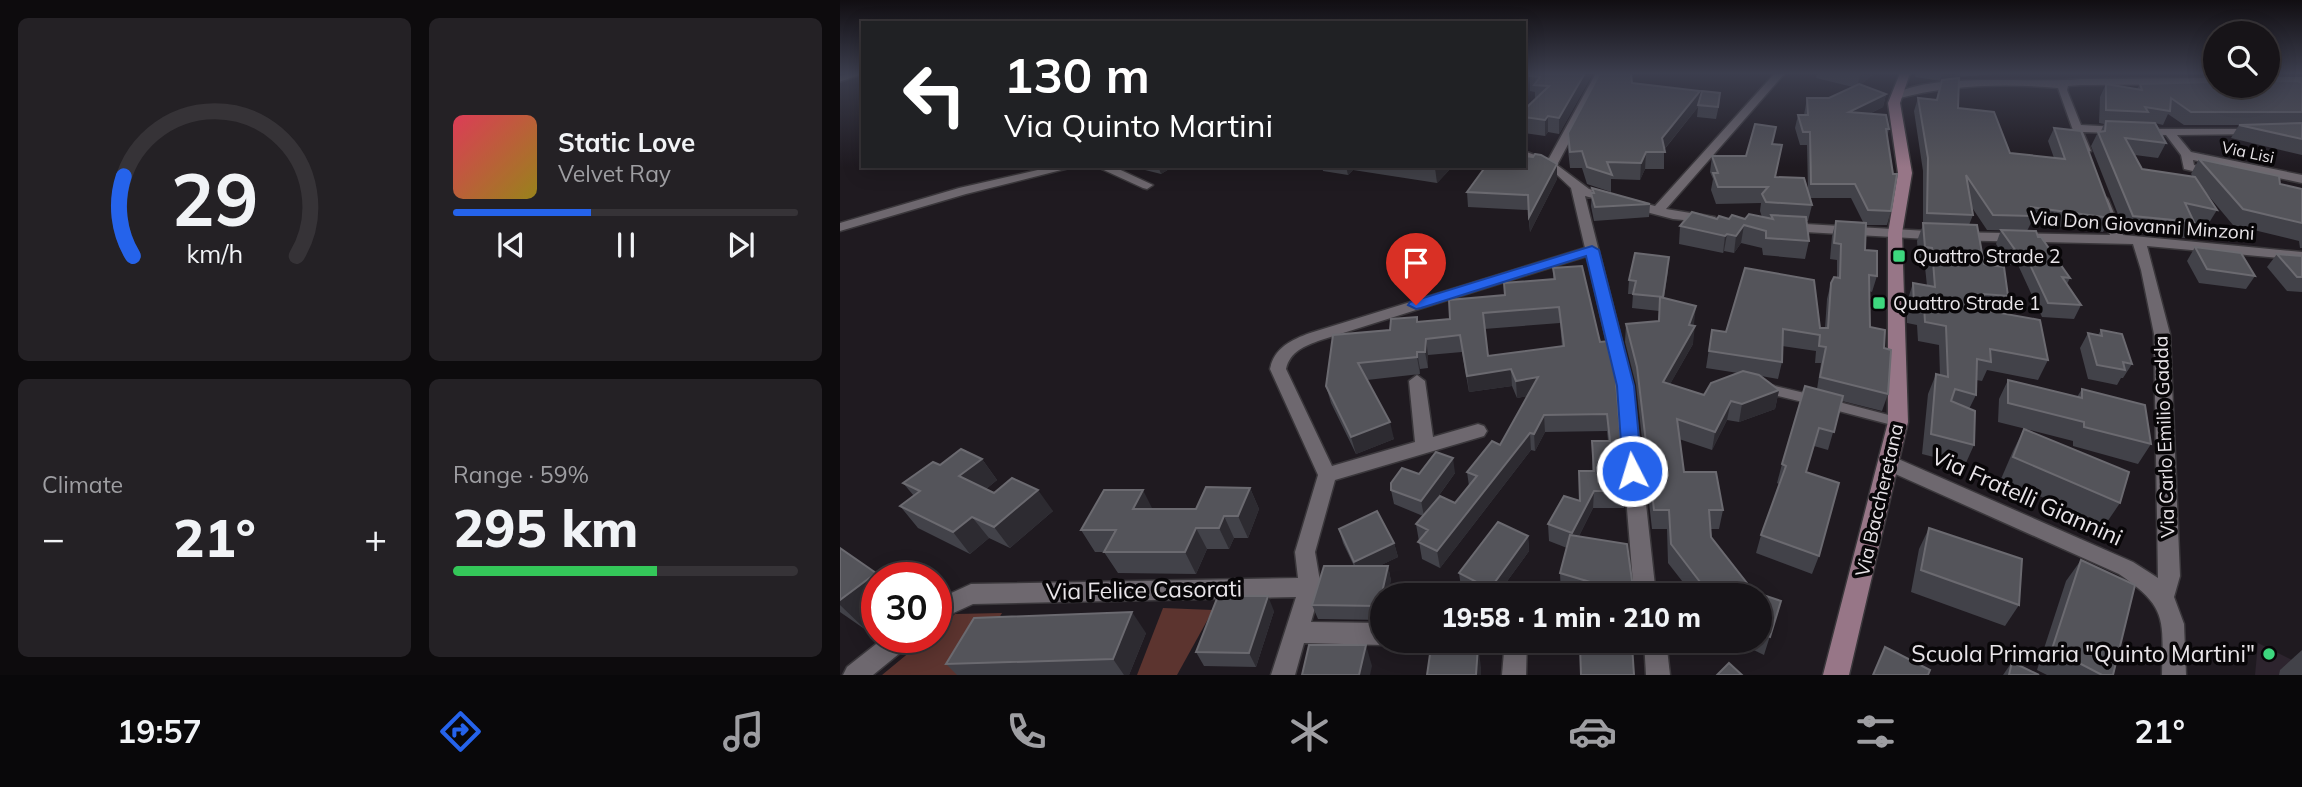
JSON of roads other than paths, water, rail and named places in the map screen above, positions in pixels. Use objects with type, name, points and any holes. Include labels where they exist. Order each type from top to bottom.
[{"type":"street","points":[[1552,164],[1584,104]]},
{"type":"street","points":[[1658,211],[1752,104]]},
{"type":"street","name":"Via Baccheretana","points":[[1836,675],[1898,422],[1895,233],[1905,173],[1895,104]]},
{"type":"street","points":[[2068,104],[2089,163]]},
{"type":"street","points":[[2078,128],[2169,132],[2275,131]]},
{"type":"street","name":"Via Lisi","points":[[2169,132],[2187,155],[2188,167],[2302,192]]},
{"type":"street","points":[[1526,155],[1552,164],[1586,192],[1658,211],[1725,222]]},
{"type":"street","name":"Via Lisi","points":[[2187,155],[2302,179]]},
{"type":"street","points":[[840,227],[964,191],[1062,168]]},
{"type":"street","points":[[1106,168],[1147,185]]},
{"type":"street","points":[[1122,175],[1134,168]]},
{"type":"street","points":[[1577,187],[1625,386],[1644,583]]},
{"type":"street","points":[[2098,188],[2118,239]]},
{"type":"street","name":"Via Don Giovanni Minzoni","points":[[1779,226],[1974,237],[2042,236],[2138,240],[2302,256]]},
{"type":"street","name":"Via Carlo Emilio Gadda","points":[[2138,240],[2148,270],[2162,334],[2169,576],[2164,596],[2173,618],[2174,675]]},
{"type":"street","points":[[1283,675],[1310,587],[1305,552],[1327,475],[1278,369],[1280,357],[1290,348],[1322,334],[1592,250]]},
{"type":"street","points":[[1417,381],[1425,447]]},
{"type":"street","points":[[1327,475],[1478,431]]},
{"type":"street","name":"Via Fratelli Giannini","points":[[1889,463],[2126,568],[2164,596]]},
{"type":"street","name":"Via Felice Casorati","points":[[952,603],[971,594],[1310,587]]},
{"type":"street","points":[[1297,632],[1370,634]]},
{"type":"street","points":[[855,675],[883,653]]},
{"type":"street","points":[[1514,675],[1515,653]]},
{"type":"street","points":[[1656,653],[1658,675]]},
{"type":"lane","points":[[1753,385],[1898,422]]},
{"type":"place","name":"Quattro Strade 2","points":[[1899,256]]},
{"type":"place","name":"Quattro Strade 1","points":[[1879,303]]},
{"type":"place","name":"Scuola Primaria \"Quinto Martini\"","points":[[2269,654]]}]
